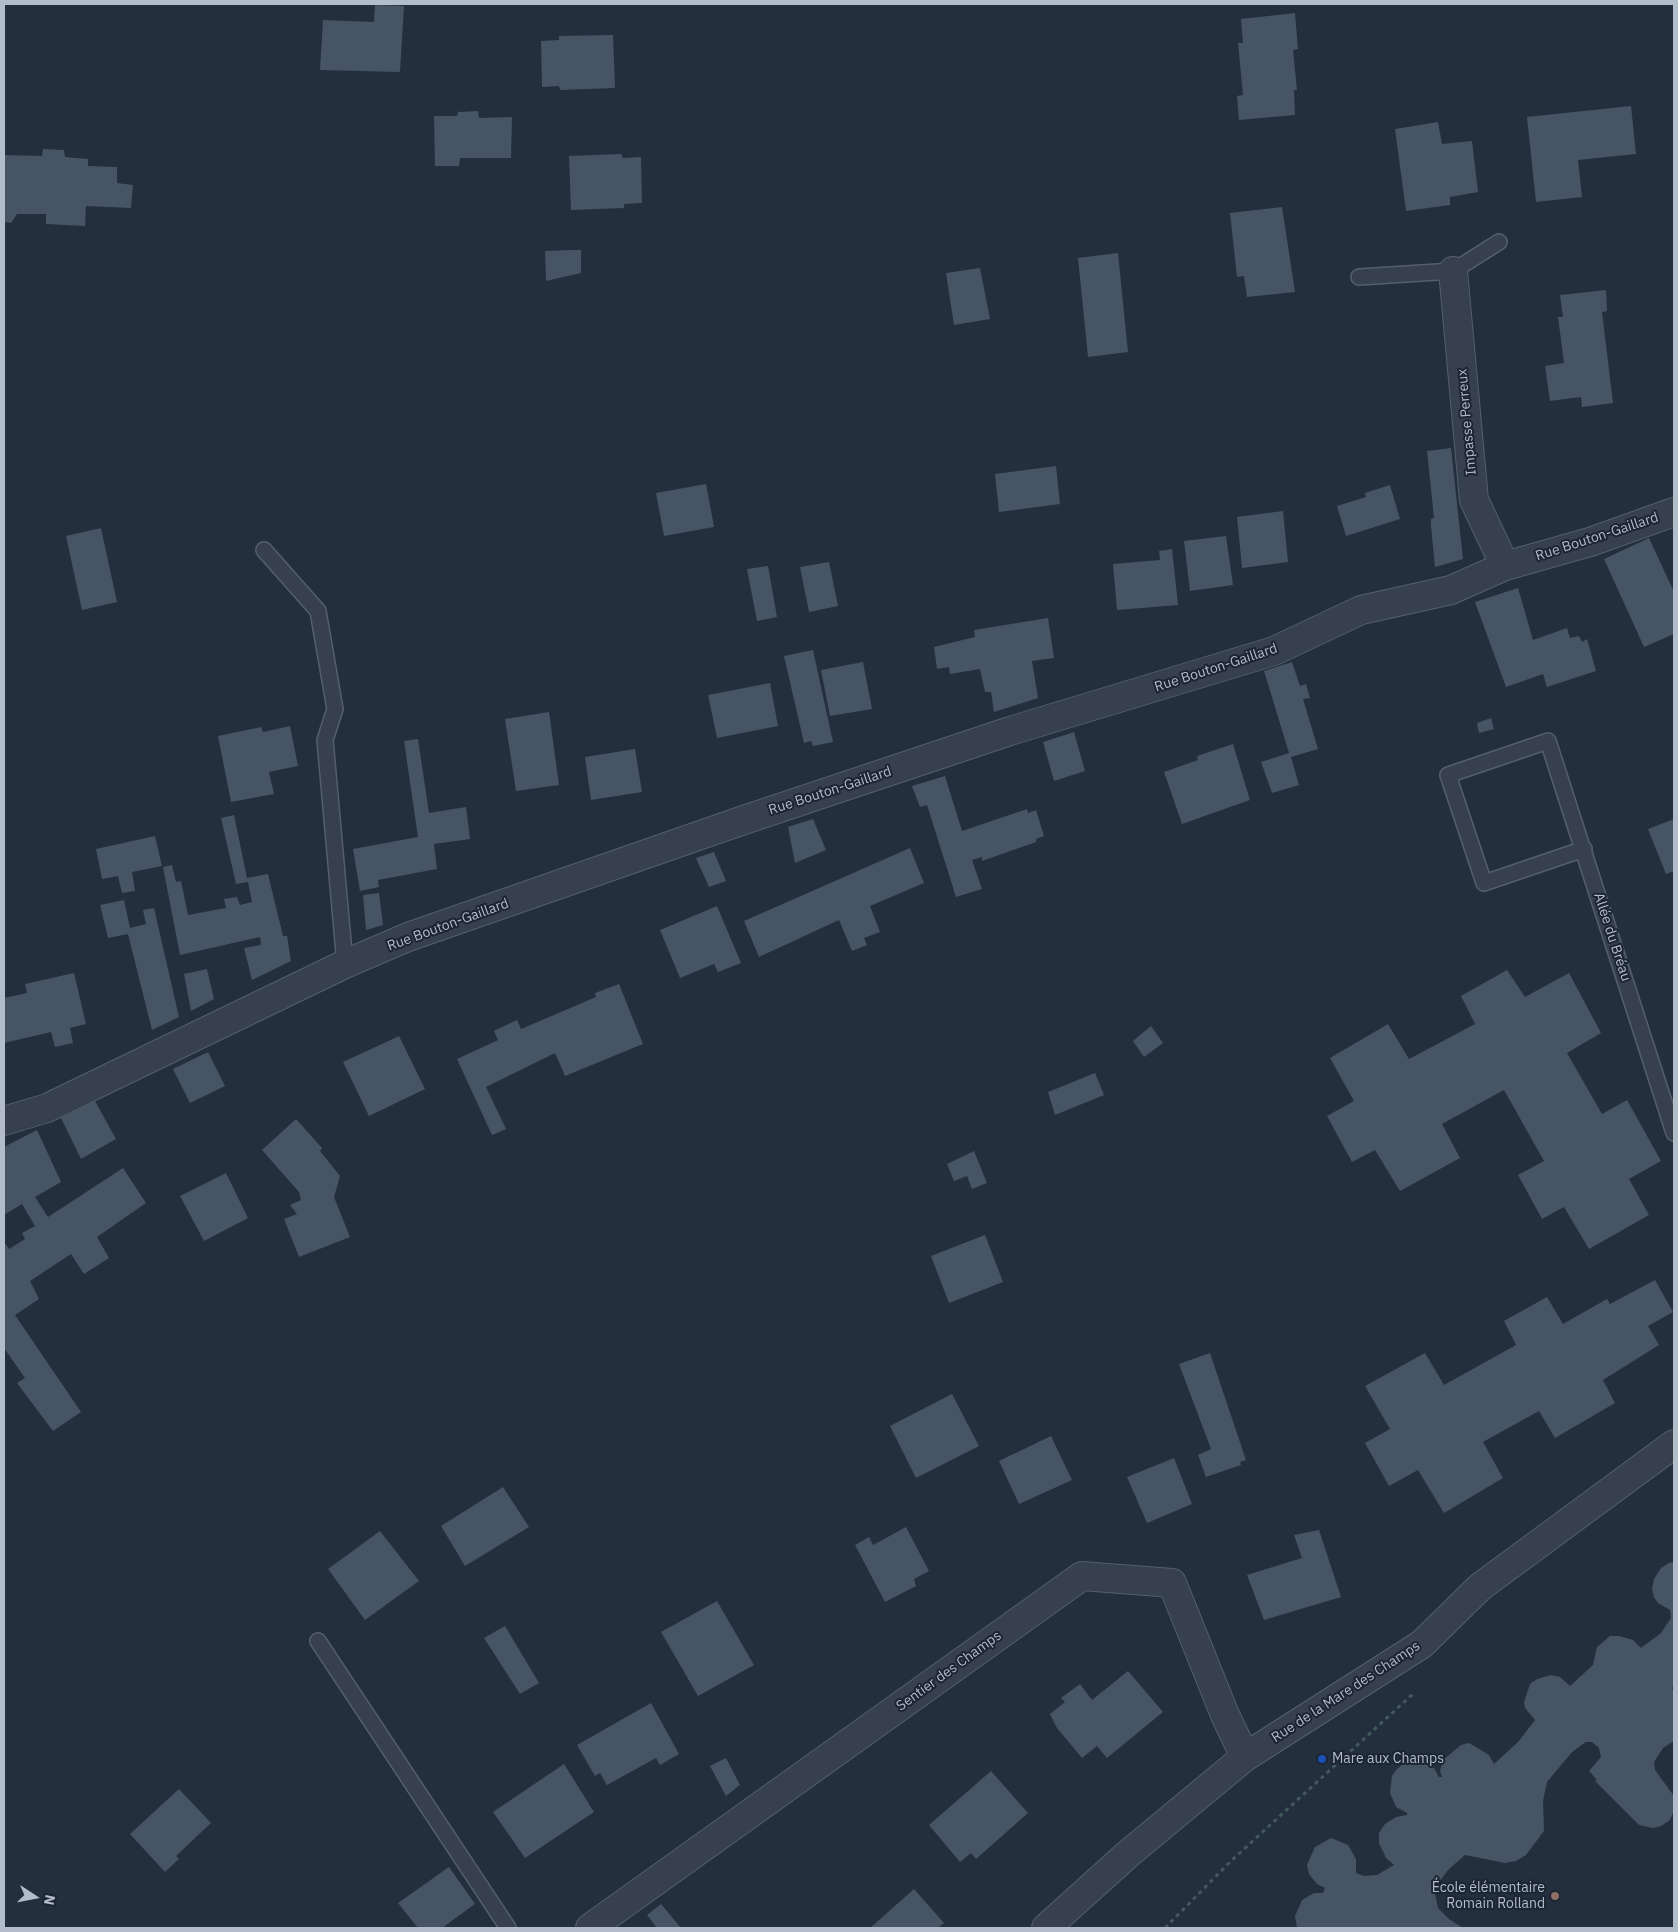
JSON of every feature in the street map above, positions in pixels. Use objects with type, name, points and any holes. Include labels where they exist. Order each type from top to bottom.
[{"type":"street","name":"Impasse Perreux","points":[[1453,271],[1474,500],[1504,566]]},
{"type":"street","name":"Rue Bouton-Gaillard","points":[[4,1121],[47,1108],[345,964],[408,937],[738,822],[1010,732],[1274,651],[1361,610],[1451,590],[1504,566],[1590,542],[1674,512]]},
{"type":"street","name":"Rue de la Mare des Champs","points":[[1046,1928],[1128,1854],[1245,1757],[1422,1644],[1480,1587],[1674,1444]]},
{"type":"street","name":"Sentier des Champs","points":[[590,1928],[1082,1576],[1172,1583],[1225,1715],[1245,1757]]},
{"type":"lane","points":[[1359,277],[1453,271],[1499,242]]},
{"type":"lane","points":[[264,550],[318,611],[336,709],[325,740],[345,964]]},
{"type":"lane","name":"Allée du Bréau","points":[[1584,849],[1484,883],[1448,775],[1548,741],[1584,849],[1674,1133]]},
{"type":"lane","points":[[318,1641],[508,1928]]},
{"type":"path","points":[[1165,1928],[1231,1861],[1417,1690]]},
{"type":"building","points":[[375,5],[404,6],[400,72],[320,70],[323,20],[374,22]]},
{"type":"building","points":[[1295,13],[1298,49],[1293,50],[1297,90],[1294,90],[1295,115],[1239,120],[1237,96],[1243,95],[1238,43],[1243,43],[1241,19]]},
{"type":"building","points":[[613,35],[615,88],[560,90],[559,86],[542,87],[541,41],[559,40],[559,36]]},
{"type":"building","points":[[1631,106],[1636,154],[1578,160],[1582,197],[1536,202],[1527,117]]},
{"type":"building","points":[[478,111],[479,118],[512,117],[511,158],[460,158],[459,166],[435,166],[434,116],[457,116],[458,112]]},
{"type":"building","points":[[1438,122],[1442,144],[1472,141],[1478,192],[1450,197],[1450,205],[1406,211],[1395,129]]},
{"type":"building","points":[[43,149],[64,150],[65,157],[88,159],[88,166],[117,167],[117,183],[133,185],[131,208],[86,206],[85,226],[46,224],[46,214],[17,214],[11,223],[4,222],[4,155],[42,156]]},
{"type":"building","points":[[621,154],[623,158],[641,157],[642,203],[624,204],[624,208],[571,210],[569,156]]},
{"type":"building","points":[[1282,207],[1295,292],[1247,297],[1244,276],[1237,277],[1230,213]]},
{"type":"building","points":[[581,250],[581,273],[546,281],[545,251]]},
{"type":"building","points":[[1118,253],[1128,352],[1088,357],[1078,258]]},
{"type":"building","points":[[980,268],[990,319],[954,325],[946,273]]},
{"type":"building","points":[[1606,290],[1607,311],[1602,312],[1613,403],[1582,407],[1581,397],[1550,401],[1545,366],[1564,363],[1558,317],[1563,317],[1560,295]]},
{"type":"building","points":[[1451,448],[1463,559],[1435,567],[1431,526],[1431,519],[1434,518],[1427,451]]},
{"type":"building","points":[[1056,466],[1060,504],[999,512],[995,474]]},
{"type":"building","points":[[706,484],[714,527],[664,536],[656,493]]},
{"type":"building","points":[[1390,485],[1400,519],[1346,536],[1337,506],[1366,497],[1365,493]]},
{"type":"building","points":[[1283,511],[1288,562],[1242,568],[1237,517]]},
{"type":"building","points":[[101,528],[117,602],[82,610],[66,536]]},
{"type":"building","points":[[1226,536],[1233,585],[1190,591],[1184,541]]},
{"type":"building","points":[[1649,538],[1674,592],[1674,634],[1644,647],[1604,559]]},
{"type":"building","points":[[1172,549],[1178,605],[1117,610],[1113,564],[1160,560],[1159,551]]},
{"type":"building","points":[[829,562],[838,606],[809,612],[800,567]]},
{"type":"building","points":[[768,566],[777,617],[757,621],[747,569]]},
{"type":"building","points":[[1518,588],[1533,640],[1567,628],[1570,638],[1579,636],[1582,642],[1587,639],[1596,671],[1547,687],[1543,674],[1506,687],[1475,602]]},
{"type":"building","points":[[1048,618],[1054,658],[1032,661],[1038,698],[994,712],[991,692],[985,692],[980,669],[950,674],[949,667],[937,669],[934,647],[975,637],[974,630]]},
{"type":"building","points":[[813,650],[833,742],[813,746],[811,741],[804,743],[784,656]]},
{"type":"building","points":[[863,662],[872,709],[830,716],[821,670]]},
{"type":"building","points":[[1292,662],[1300,686],[1306,684],[1310,698],[1303,699],[1318,749],[1291,757],[1299,785],[1272,793],[1261,762],[1289,753],[1264,671]]},
{"type":"building","points":[[770,683],[778,726],[717,738],[708,695]]},
{"type":"building","points":[[549,712],[559,785],[516,791],[505,719]]},
{"type":"building","points":[[1491,718],[1494,729],[1479,733],[1477,723]]},
{"type":"building","points":[[290,726],[298,766],[269,772],[274,794],[231,802],[218,736],[261,727],[263,732]]},
{"type":"building","points":[[1074,732],[1085,771],[1054,781],[1043,742]]},
{"type":"building","points":[[418,739],[429,813],[466,807],[470,839],[434,844],[437,869],[378,880],[379,887],[360,891],[353,849],[418,837],[404,741]]},
{"type":"building","points":[[1233,744],[1250,800],[1182,824],[1164,772],[1198,760],[1197,756]]},
{"type":"building","points":[[635,749],[642,792],[591,800],[585,757]]},
{"type":"building","points":[[945,776],[962,831],[1027,809],[1028,813],[1036,810],[1044,836],[1036,839],[1036,842],[982,861],[982,857],[972,860],[982,889],[956,897],[927,805],[920,807],[912,786]]},
{"type":"building","points":[[234,815],[247,878],[268,874],[283,936],[287,936],[291,961],[252,980],[244,948],[261,945],[260,937],[180,955],[163,867],[172,865],[176,882],[181,881],[188,915],[226,908],[224,899],[237,897],[240,905],[252,902],[248,882],[236,884],[221,818]]},
{"type":"building","points":[[813,819],[826,850],[795,863],[788,827]]},
{"type":"building","points":[[1674,819],[1674,871],[1666,874],[1648,829]]},
{"type":"building","points":[[155,836],[162,866],[132,872],[135,891],[122,893],[118,876],[102,879],[96,849]]},
{"type":"building","points":[[910,848],[924,883],[870,906],[880,932],[864,938],[867,945],[852,951],[839,920],[759,957],[744,921]]},
{"type":"building","points":[[714,852],[726,881],[709,887],[696,858]]},
{"type":"building","points":[[379,893],[383,925],[366,930],[363,895]]},
{"type":"building","points":[[124,900],[130,928],[146,924],[143,910],[154,908],[179,1017],[152,1030],[128,934],[108,938],[100,905]]},
{"type":"building","points":[[717,906],[741,963],[718,972],[714,964],[680,978],[660,930]]},
{"type":"building","points":[[207,969],[214,999],[191,1011],[184,974]]},
{"type":"building","points":[[1507,970],[1525,997],[1569,973],[1601,1033],[1567,1053],[1602,1114],[1627,1100],[1661,1161],[1629,1179],[1649,1215],[1589,1249],[1564,1207],[1542,1219],[1518,1175],[1544,1161],[1504,1090],[1442,1124],[1460,1158],[1400,1191],[1375,1150],[1352,1162],[1327,1116],[1354,1101],[1330,1058],[1388,1024],[1409,1059],[1475,1024],[1461,996]]},
{"type":"building","points":[[74,973],[86,1024],[70,1028],[73,1043],[55,1047],[51,1032],[4,1043],[4,998],[27,993],[25,984]]},
{"type":"building","points":[[619,984],[643,1044],[565,1076],[555,1053],[486,1087],[506,1129],[492,1135],[457,1059],[498,1040],[494,1031],[517,1020],[521,1029],[596,997],[595,993]]},
{"type":"building","points":[[1151,1026],[1163,1043],[1144,1057],[1133,1041]]},
{"type":"building","points":[[399,1036],[425,1089],[369,1116],[343,1062]]},
{"type":"building","points":[[208,1052],[225,1086],[190,1103],[173,1069]]},
{"type":"building","points":[[1095,1073],[1104,1095],[1055,1115],[1048,1092]]},
{"type":"building","points":[[95,1101],[116,1139],[81,1159],[61,1118]]},
{"type":"building","points":[[296,1119],[322,1148],[320,1151],[340,1176],[334,1197],[350,1237],[299,1257],[284,1219],[297,1214],[290,1205],[301,1200],[299,1192],[262,1150]]},
{"type":"building","points":[[37,1130],[61,1182],[35,1197],[48,1217],[123,1168],[146,1203],[97,1237],[109,1258],[84,1274],[71,1254],[30,1281],[39,1299],[15,1315],[81,1412],[53,1431],[17,1383],[25,1378],[4,1348],[4,1242],[9,1249],[25,1239],[22,1233],[35,1226],[22,1204],[4,1215],[4,1147]]},
{"type":"building","points":[[974,1151],[987,1183],[972,1189],[967,1176],[954,1181],[947,1164]]},
{"type":"building","points":[[226,1173],[248,1218],[204,1241],[180,1196]]},
{"type":"building","points":[[985,1235],[1003,1282],[949,1303],[931,1256]]},
{"type":"building","points":[[1655,1280],[1673,1312],[1648,1326],[1659,1345],[1603,1380],[1615,1403],[1555,1438],[1539,1411],[1483,1442],[1503,1478],[1444,1513],[1418,1470],[1389,1486],[1365,1443],[1390,1429],[1365,1386],[1425,1353],[1444,1385],[1516,1345],[1504,1321],[1547,1297],[1563,1324],[1607,1299],[1610,1304]]},
{"type":"building","points":[[1210,1353],[1246,1460],[1240,1462],[1241,1465],[1206,1477],[1198,1455],[1211,1449],[1179,1364]]},
{"type":"building","points":[[952,1394],[979,1446],[916,1478],[890,1426]]},
{"type":"building","points":[[1051,1436],[1072,1480],[1019,1504],[999,1461]]},
{"type":"building","points":[[1174,1458],[1192,1504],[1147,1523],[1127,1477]]},
{"type":"building","points":[[503,1487],[529,1527],[465,1566],[441,1526]]},
{"type":"building","points":[[906,1527],[929,1571],[914,1579],[916,1586],[885,1602],[855,1545],[869,1537],[873,1545]]},
{"type":"building","points":[[1319,1530],[1341,1597],[1264,1620],[1247,1575],[1302,1558],[1294,1535]]},
{"type":"building","points":[[380,1531],[419,1581],[365,1620],[328,1569]]},
{"type":"building","points":[[1674,1562],[1674,1683],[1672,1689],[1674,1689],[1674,1741],[1663,1748],[1654,1762],[1655,1770],[1674,1796],[1674,1810],[1670,1820],[1661,1826],[1653,1828],[1639,1825],[1595,1781],[1597,1780],[1589,1771],[1601,1757],[1599,1748],[1592,1742],[1586,1742],[1572,1752],[1547,1782],[1543,1801],[1544,1831],[1526,1855],[1516,1861],[1505,1863],[1465,1855],[1448,1870],[1440,1881],[1435,1894],[1438,1908],[1449,1919],[1463,1928],[1297,1928],[1295,1916],[1302,1900],[1314,1893],[1323,1893],[1325,1888],[1317,1884],[1309,1874],[1307,1865],[1315,1847],[1331,1838],[1348,1845],[1356,1859],[1356,1873],[1364,1876],[1377,1875],[1394,1865],[1386,1858],[1379,1843],[1379,1833],[1385,1824],[1396,1817],[1407,1815],[1407,1813],[1396,1807],[1390,1793],[1392,1776],[1396,1770],[1403,1764],[1420,1762],[1434,1768],[1439,1777],[1442,1777],[1440,1771],[1443,1760],[1461,1745],[1469,1743],[1489,1755],[1494,1764],[1518,1742],[1535,1720],[1525,1708],[1524,1702],[1530,1684],[1537,1679],[1551,1675],[1560,1677],[1570,1686],[1593,1665],[1597,1647],[1610,1636],[1619,1636],[1633,1640],[1641,1648],[1661,1633],[1671,1618],[1670,1610],[1658,1603],[1652,1589],[1654,1579],[1661,1568]]},
{"type":"building","points":[[717,1601],[754,1665],[698,1696],[661,1632]]},
{"type":"building","points":[[505,1626],[539,1683],[520,1694],[484,1638]]},
{"type":"building","points":[[1128,1671],[1163,1712],[1107,1758],[1097,1746],[1082,1758],[1057,1728],[1050,1714],[1065,1702],[1061,1698],[1080,1684],[1092,1700]]},
{"type":"building","points":[[651,1703],[679,1754],[660,1765],[656,1758],[607,1785],[600,1773],[595,1776],[577,1745]]},
{"type":"building","points":[[726,1758],[740,1785],[726,1796],[710,1766]]},
{"type":"building","points":[[564,1764],[594,1812],[525,1858],[493,1812]]},
{"type":"building","points":[[991,1771],[1028,1813],[976,1859],[971,1853],[960,1862],[929,1825]]},
{"type":"building","points":[[179,1789],[211,1823],[176,1856],[179,1859],[165,1872],[130,1834]]},
{"type":"building","points":[[449,1867],[475,1904],[442,1928],[418,1928],[398,1903]]},
{"type":"building","points":[[914,1889],[944,1923],[938,1928],[870,1928]]},
{"type":"building","points":[[661,1904],[681,1928],[657,1928],[647,1915]]},
{"type":"place","name":"Mare aux Champs","points":[[1322,1759]]},
{"type":"place","name":"École élémentaire Romain Rolland","points":[[1555,1896]]}]
